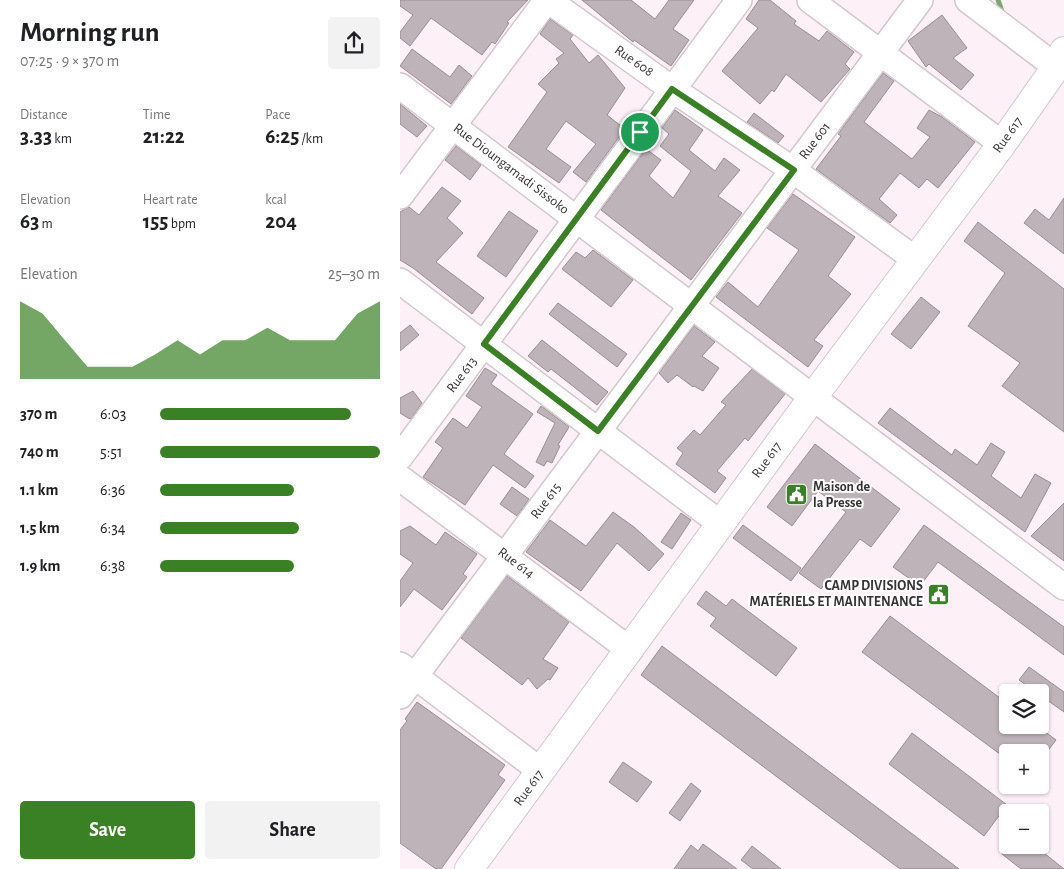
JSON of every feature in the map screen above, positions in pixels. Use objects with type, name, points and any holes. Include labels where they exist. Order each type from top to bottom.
[{"type":"highway","name":"Rue 617","points":[[469,869],[813,397],[1002,144],[1060,59]]},
{"type":"street","name":"Rue 608","points":[[547,0],[672,89],[794,170],[916,260]]},
{"type":"street","points":[[400,196],[547,0]]},
{"type":"street","name":"Rue 613","points":[[400,457],[739,0]]},
{"type":"street","points":[[810,0],[1002,144]]},
{"type":"street","name":"Rue 601","points":[[692,306],[920,0]]},
{"type":"street","points":[[968,0],[1060,59]]},
{"type":"street","name":"Rue Dioungamadi Sissoko","points":[[400,86],[1064,586]]},
{"type":"street","points":[[400,281],[722,524]]},
{"type":"street","name":"Rue 615","points":[[400,696],[407,671],[505,555],[692,306]]},
{"type":"street","name":"Rue 614","points":[[400,478],[630,650]]},
{"type":"street","points":[[407,671],[541,771]]},
{"type":"building","points":[[400,0],[528,0],[507,22],[509,23],[495,44],[492,42],[482,55],[431,18],[410,46],[400,38],[400,32],[413,15],[400,6]]},
{"type":"building","points":[[582,0],[631,0],[655,19],[669,0],[694,0],[673,29],[689,40],[671,66],[634,40],[633,42]]},
{"type":"building","points":[[759,0],[770,0],[796,21],[794,24],[819,41],[827,31],[854,52],[845,64],[850,69],[821,102],[786,74],[774,92],[772,90],[760,104],[722,71],[758,28],[746,19]]},
{"type":"building","points":[[942,15],[967,48],[953,58],[974,75],[961,90],[929,64],[926,67],[908,41]]},
{"type":"building","points":[[550,19],[573,35],[570,39],[589,63],[598,55],[625,88],[607,115],[625,129],[586,182],[573,172],[596,144],[566,121],[546,149],[571,167],[559,183],[508,147],[547,92],[538,84],[559,63],[556,59],[564,53],[540,34]]},
{"type":"building","points":[[412,49],[450,77],[459,65],[472,76],[451,104],[400,66]]},
{"type":"building","points":[[883,73],[894,81],[864,122],[912,159],[930,137],[917,128],[929,110],[942,117],[975,142],[938,188],[927,179],[919,188],[900,173],[879,199],[897,215],[890,223],[816,169],[841,136],[838,134]]},
{"type":"building","points":[[400,104],[427,126],[417,137],[400,124]]},
{"type":"building","points":[[675,110],[703,130],[689,150],[715,171],[724,158],[740,170],[718,196],[742,213],[691,280],[601,210],[646,149],[661,160],[649,176],[673,198],[691,171],[660,146],[669,134],[662,128]]},
{"type":"building","points":[[754,113],[784,136],[778,143],[747,122]]},
{"type":"building","points":[[456,146],[481,165],[470,180],[445,160]]},
{"type":"building","points":[[442,187],[461,201],[447,218],[463,233],[436,262],[484,298],[472,314],[400,260],[400,212],[409,207],[419,215]]},
{"type":"building","points":[[793,194],[855,237],[828,276],[851,294],[814,340],[823,346],[808,367],[716,297],[728,282],[758,307],[799,250],[767,228]]},
{"type":"building","points":[[1064,198],[1064,254],[1024,223],[1035,209],[1049,220]]},
{"type":"building","points":[[509,211],[538,231],[506,277],[477,256]]},
{"type":"building","points":[[978,222],[1064,289],[1064,432],[1002,386],[1020,363],[968,326],[1005,273],[964,241]]},
{"type":"building","points":[[593,250],[633,280],[611,307],[562,269],[576,252],[585,258]]},
{"type":"building","points":[[921,297],[940,312],[911,349],[891,334]]},
{"type":"building","points":[[558,303],[627,354],[617,367],[549,314]]},
{"type":"building","points":[[410,325],[419,335],[400,351],[400,333]]},
{"type":"building","points":[[694,326],[715,342],[702,356],[719,368],[703,391],[693,387],[677,375],[668,383],[659,373]]},
{"type":"building","points":[[542,340],[608,392],[597,405],[551,369],[548,372],[528,356]]},
{"type":"building","points":[[485,368],[497,375],[491,384],[533,414],[504,454],[534,476],[525,488],[493,465],[465,505],[423,477],[443,448],[435,442],[453,418],[467,428],[482,407],[466,396]]},
{"type":"building","points":[[752,369],[785,394],[748,441],[745,438],[717,471],[726,478],[715,493],[676,464],[683,453],[677,448],[694,430],[700,435],[726,405],[721,402]]},
{"type":"building","points":[[413,391],[422,403],[411,419],[400,413],[400,398]]},
{"type":"building","points":[[541,406],[569,427],[558,445],[560,446],[552,463],[547,461],[544,466],[536,462],[555,423],[537,412]]},
{"type":"building","points":[[890,408],[952,455],[955,449],[977,465],[991,443],[1005,452],[991,476],[1021,498],[1035,474],[1051,483],[1025,532],[878,423]]},
{"type":"building","points":[[815,444],[900,509],[871,547],[860,539],[821,589],[799,573],[846,512],[818,491],[792,526],[767,507]]},
{"type":"building","points":[[512,487],[529,499],[517,516],[500,504]]},
{"type":"building","points":[[1064,503],[1064,561],[1031,536]]},
{"type":"building","points":[[613,512],[634,527],[664,554],[649,571],[617,543],[581,591],[526,552],[550,520],[586,546]]},
{"type":"building","points":[[681,513],[691,520],[672,549],[661,542]]},
{"type":"building","points":[[743,525],[801,568],[791,581],[733,538]]},
{"type":"building","points":[[924,525],[1064,627],[1064,655],[938,562],[920,586],[893,567]]},
{"type":"building","points":[[410,526],[436,545],[445,532],[477,554],[463,574],[467,577],[442,610],[414,589],[400,607],[400,581],[413,563],[400,554],[400,531]]},
{"type":"building","points":[[507,576],[569,622],[543,659],[558,668],[550,680],[548,679],[537,689],[528,678],[522,685],[461,638]]},
{"type":"building","points":[[706,591],[726,606],[732,599],[797,648],[776,676],[710,626],[716,618],[697,604]]},
{"type":"building","points":[[890,616],[999,697],[999,734],[1048,734],[1056,740],[1049,749],[1049,744],[999,744],[999,753],[862,652]]},
{"type":"building","points":[[662,646],[959,869],[900,869],[641,675]]},
{"type":"building","points":[[1029,667],[1064,692],[1064,712],[1049,701],[1049,684],[1025,684],[1019,680]]},
{"type":"building","points":[[417,702],[505,765],[498,775],[505,780],[441,869],[436,869],[400,843],[400,730]]},
{"type":"building","points":[[912,733],[1006,804],[999,804],[999,816],[984,836],[889,764]]},
{"type":"building","points":[[623,762],[652,782],[637,802],[609,782]]},
{"type":"building","points":[[691,783],[701,791],[680,821],[669,813]]},
{"type":"building","points":[[703,844],[737,869],[674,869],[691,845],[698,851]]},
{"type":"building","points":[[752,846],[781,869],[753,869],[741,860]]},
{"type":"building","points":[[1002,854],[1045,854],[1064,869],[1021,869]]},
{"type":"waterway","points":[[998,0],[1003,14]]},
{"type":"place","name":"Maison de la Presse","points":[[797,495]]},
{"type":"place","name":"CAMP DIVISIONS MATÉRIELS ET MAINTENANCE","points":[[939,594]]},
{"type":"route","points":[[672,89],[794,170],[598,431],[484,344],[640,132],[672,89]]}]
